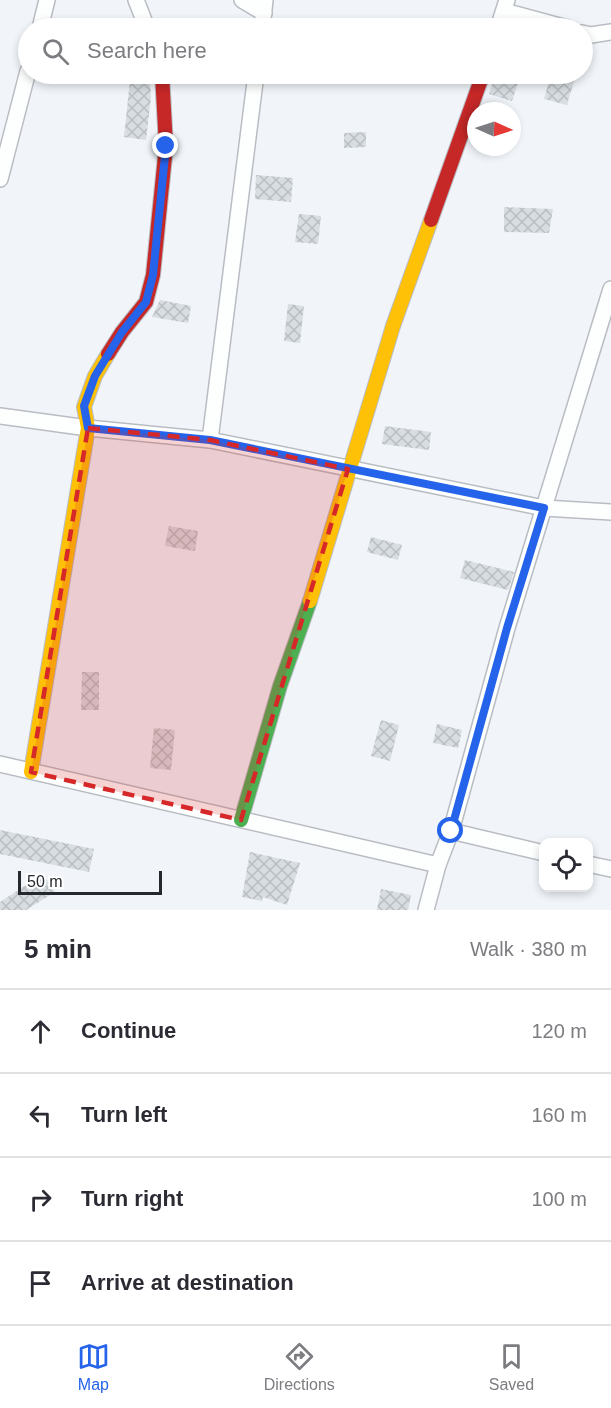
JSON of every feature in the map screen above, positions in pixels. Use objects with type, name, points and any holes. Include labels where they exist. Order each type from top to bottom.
[{"type":"street","points":[[42,18],[47,0]]},
{"type":"street","points":[[136,0],[143,18]]},
{"type":"street","points":[[242,0],[264,6]]},
{"type":"street","points":[[506,6],[539,18]]},
{"type":"street","points":[[593,35],[611,32]]},
{"type":"street","points":[[0,179],[25,84]]},
{"type":"street","points":[[31,772],[88,428],[84,406],[95,376],[122,332],[146,302],[153,275],[166,146],[163,84]]},
{"type":"street","points":[[210,440],[255,84]]},
{"type":"street","points":[[241,820],[280,686],[303,622],[393,326],[479,84]]},
{"type":"street","points":[[426,910],[438,865],[451,831],[507,628],[611,289]]},
{"type":"street","points":[[0,416],[88,428],[210,440],[544,508],[611,512]]},
{"type":"street","points":[[0,764],[438,865]]},
{"type":"street","points":[[451,831],[539,853]]},
{"type":"street","points":[[593,865],[611,869]]},
{"type":"highlighted area","points":[[88,428],[210,440],[348,469],[241,820],[31,772]]},
{"type":"building","points":[[130,84],[150,84],[151,97],[146,140],[124,137]]},
{"type":"building","points":[[492,84],[518,84],[512,101],[489,94]]},
{"type":"building","points":[[548,84],[573,84],[567,105],[544,99]]},
{"type":"building","points":[[366,132],[366,147],[344,148],[344,133]]},
{"type":"building","points":[[256,175],[293,178],[291,202],[255,199]]},
{"type":"building","points":[[504,207],[553,209],[549,233],[504,232]]},
{"type":"building","points":[[299,214],[321,216],[318,244],[295,242]]},
{"type":"building","points":[[160,300],[191,306],[188,323],[152,317]]},
{"type":"building","points":[[288,304],[304,306],[300,343],[284,341]]},
{"type":"building","points":[[385,426],[431,432],[429,450],[382,444]]},
{"type":"building","points":[[169,526],[198,531],[195,551],[165,546]]},
{"type":"building","points":[[371,537],[402,545],[398,560],[367,552]]},
{"type":"building","points":[[465,560],[514,572],[508,590],[460,578]]},
{"type":"building","points":[[82,672],[99,672],[99,710],[81,710]]},
{"type":"building","points":[[381,720],[399,725],[390,761],[371,756]]},
{"type":"building","points":[[437,724],[462,730],[458,748],[433,743]]},
{"type":"building","points":[[154,728],[175,730],[171,770],[150,768]]},
{"type":"building","points":[[0,830],[94,849],[89,872],[0,854]]},
{"type":"building","points":[[250,852],[300,863],[287,905],[263,897],[262,901],[242,897]]},
{"type":"building","points":[[43,874],[55,892],[26,910],[0,910],[0,902]]},
{"type":"building","points":[[381,889],[411,895],[408,910],[377,910]]},
{"type":"traffic: fast","points":[[241,820],[280,686],[310,601]]},
{"type":"traffic: slow","points":[[310,601],[393,326],[431,220]]},
{"type":"traffic: slow","points":[[31,772],[88,428],[84,407],[95,376],[108,354]]},
{"type":"traffic: jam","points":[[108,354],[146,302],[153,275],[166,146],[163,84]]},
{"type":"traffic: jam","points":[[431,220],[479,84]]},
{"type":"route","points":[[166,146],[153,275],[146,302],[122,332],[95,376],[84,406],[88,428],[210,440],[544,508],[507,628],[451,831]]}]
